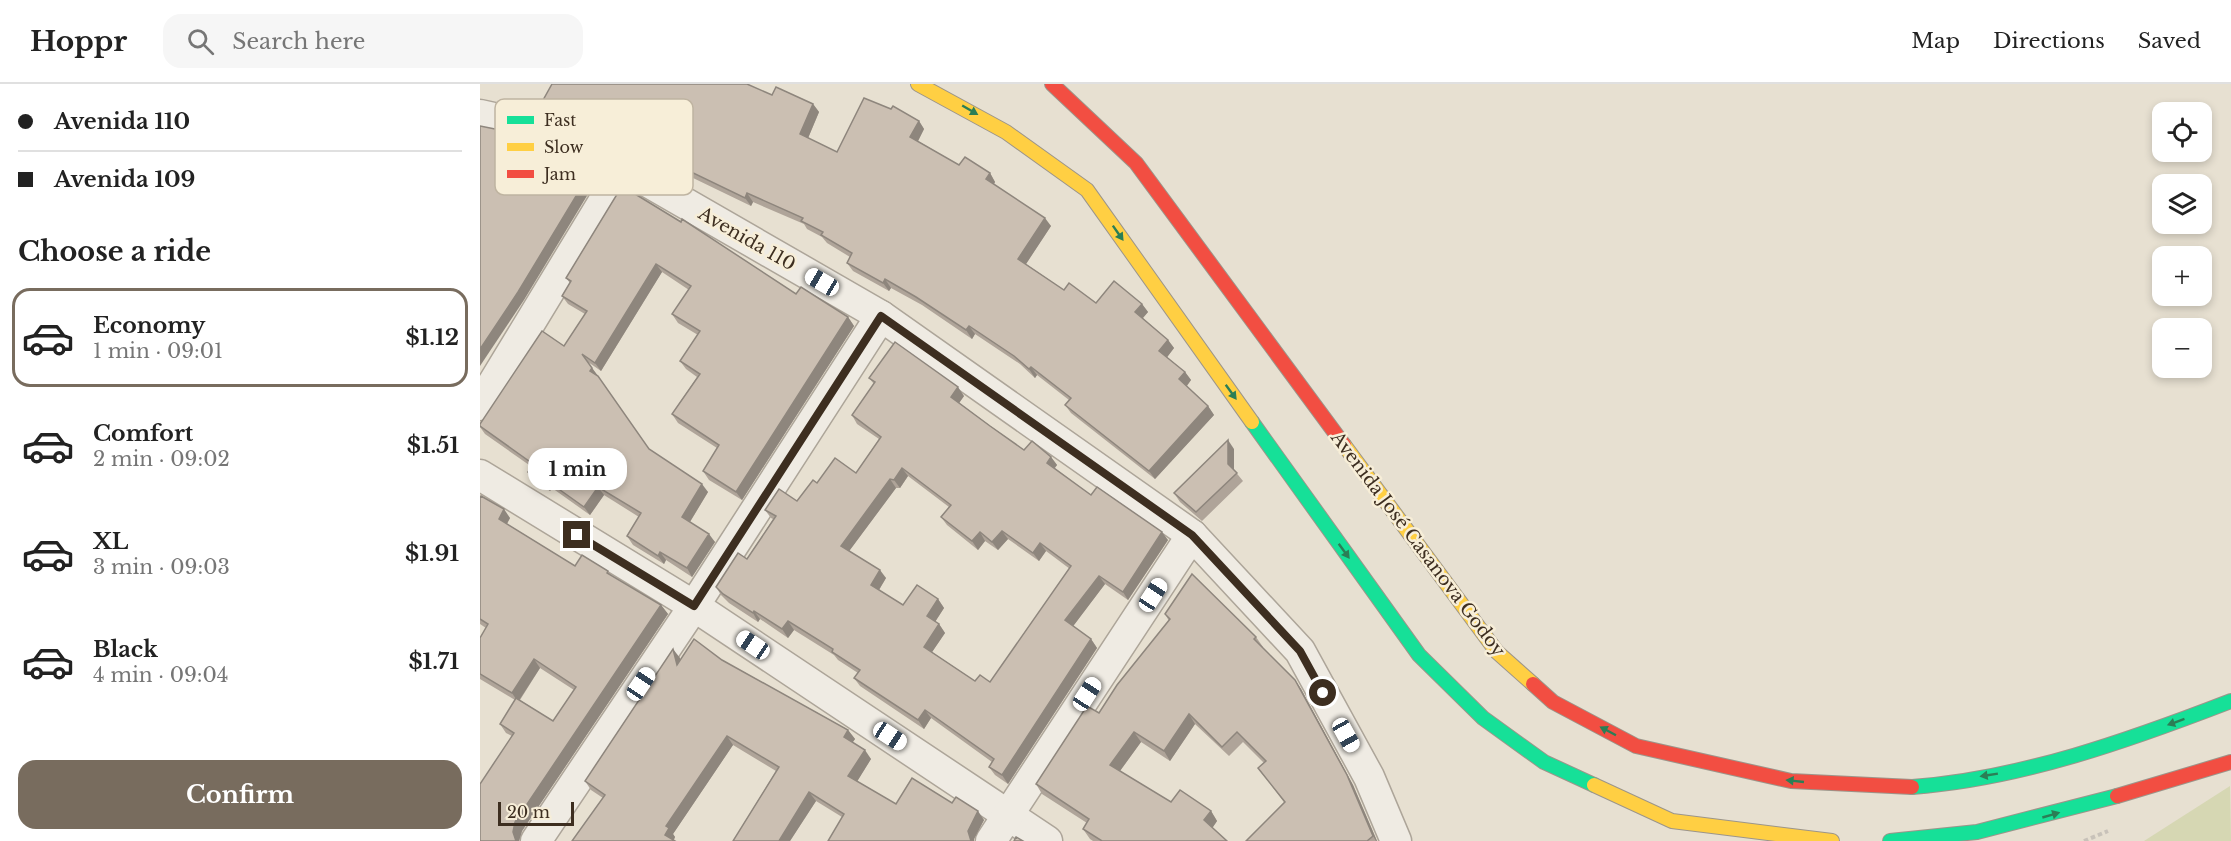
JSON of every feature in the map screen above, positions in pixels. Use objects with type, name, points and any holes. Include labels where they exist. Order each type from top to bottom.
[{"type":"street","points":[[918,84],[946,96],[1020,139],[1087,190],[1419,655],[1483,718],[1544,762],[1672,821],[1832,841]]},
{"type":"street","name":"Avenida José Casanova Godoy","points":[[1052,84],[1136,163],[1497,652],[1553,702],[1636,746],[1791,781],[1914,787],[2022,770],[2172,724],[2231,701]]},
{"type":"street","name":"Avenida 110","points":[[480,115],[495,118]]},
{"type":"street","points":[[480,405],[608,195]]},
{"type":"street","name":"Avenida 110","points":[[671,195],[881,316],[1192,535],[1300,651],[1369,777],[1396,841]]},
{"type":"street","points":[[536,841],[694,606],[881,316]]},
{"type":"street","points":[[480,475],[694,606],[1047,841]]},
{"type":"street","points":[[991,841],[1192,535]]},
{"type":"street","points":[[1890,841],[1925,840],[2011,826],[2231,762]]},
{"type":"green space","points":[[2230,786],[2231,841],[2144,841]]},
{"type":"building","points":[[552,84],[747,84],[772,95],[776,87],[813,104],[800,134],[837,152],[864,98],[891,109],[893,106],[919,121],[910,137],[959,165],[965,157],[990,173],[986,179],[1045,218],[1018,259],[1064,290],[1069,283],[1096,303],[1114,281],[1142,304],[1135,312],[1168,340],[1159,351],[1185,372],[1179,379],[1208,406],[1149,471],[1065,405],[1071,398],[1031,367],[1029,369],[1014,356],[969,326],[966,330],[885,279],[883,283],[847,263],[852,253],[821,235],[823,232],[801,221],[803,218],[747,193],[745,198],[693,173],[693,99],[544,99]]},
{"type":"building","points":[[480,126],[495,129],[495,195],[577,195],[518,292],[480,349]]},
{"type":"building","points":[[617,195],[637,195],[681,222],[682,219],[796,294],[801,287],[848,317],[736,492],[703,471],[719,445],[672,414],[700,374],[680,361],[700,331],[672,314],[691,286],[656,264],[595,363],[582,354],[592,368],[590,371],[598,376],[649,449],[702,484],[682,517],[709,534],[687,568],[660,552],[658,556],[627,536],[641,513],[598,487],[584,507],[546,480],[544,483],[528,472],[533,464],[480,426],[542,331],[564,346],[587,311],[562,296],[571,281],[566,278]]},
{"type":"building","points":[[895,342],[958,387],[951,397],[990,426],[1024,450],[1032,441],[1051,457],[1047,463],[1091,495],[1097,487],[1162,532],[1123,592],[1099,576],[1065,620],[1091,639],[1002,775],[989,767],[994,759],[925,710],[918,720],[854,678],[860,670],[832,652],[833,649],[788,621],[782,629],[723,594],[716,587],[738,553],[747,559],[776,516],[765,510],[779,489],[797,501],[813,480],[817,483],[835,458],[856,473],[881,437],[852,415],[875,382],[869,378]],"holes":[[[902,468],[951,505],[941,517],[972,541],[980,532],[992,542],[1002,531],[1033,553],[1040,543],[1071,566],[990,682],[980,675],[975,681],[924,647],[939,624],[927,616],[938,599],[917,585],[903,605],[871,585],[880,570],[841,546],[890,479],[894,480]]]},
{"type":"building","points":[[1228,440],[1228,464],[1237,473],[1196,512],[1174,493]]},
{"type":"building","points":[[481,496],[504,509],[499,519],[575,566],[582,555],[608,571],[607,573],[661,605],[515,822],[513,832],[516,841],[480,841],[480,784],[514,733],[500,724],[516,698],[553,721],[576,687],[534,659],[512,693],[480,674],[480,638],[488,624],[480,619]]},
{"type":"building","points":[[1192,574],[1256,637],[1254,639],[1295,680],[1347,775],[1373,836],[1367,841],[1246,841],[1285,802],[1258,768],[1266,761],[1237,732],[1222,747],[1189,714],[1164,751],[1134,732],[1110,765],[1171,802],[1180,790],[1211,811],[1204,820],[1227,841],[1102,841],[1083,829],[1089,819],[1036,784],[1087,706],[1099,713],[1117,685],[1170,619],[1165,614]]},
{"type":"building","points":[[694,639],[722,660],[848,730],[844,737],[865,750],[848,776],[896,804],[912,778],[952,803],[956,797],[978,811],[968,831],[971,841],[828,841],[844,814],[809,792],[779,841],[733,841],[779,767],[727,736],[666,826],[669,828],[665,835],[675,841],[572,841],[605,795],[585,781],[673,649],[677,665]]},
{"type":"traffic: fast","points":[[1252,422],[1419,655],[1483,718],[1544,762],[1594,785]]},
{"type":"traffic: fast","points":[[1912,787],[1953,783],[2034,767],[2154,730],[2231,701]]},
{"type":"traffic: fast","points":[[1890,841],[1977,832],[2117,796]]},
{"type":"traffic: slow","points":[[918,84],[1006,132],[1087,190],[1252,422]]},
{"type":"traffic: slow","points":[[1344,445],[1497,652],[1533,684]]},
{"type":"traffic: slow","points":[[1594,785],[1672,821],[1832,841]]},
{"type":"traffic: jam","points":[[1052,84],[1136,163],[1344,445]]},
{"type":"traffic: jam","points":[[1533,684],[1553,702],[1636,746],[1791,781],[1912,787]]},
{"type":"traffic: jam","points":[[2117,796],[2231,762]]},
{"type":"route","points":[[577,535],[694,606],[881,316],[1192,535],[1300,651],[1323,693]]}]
